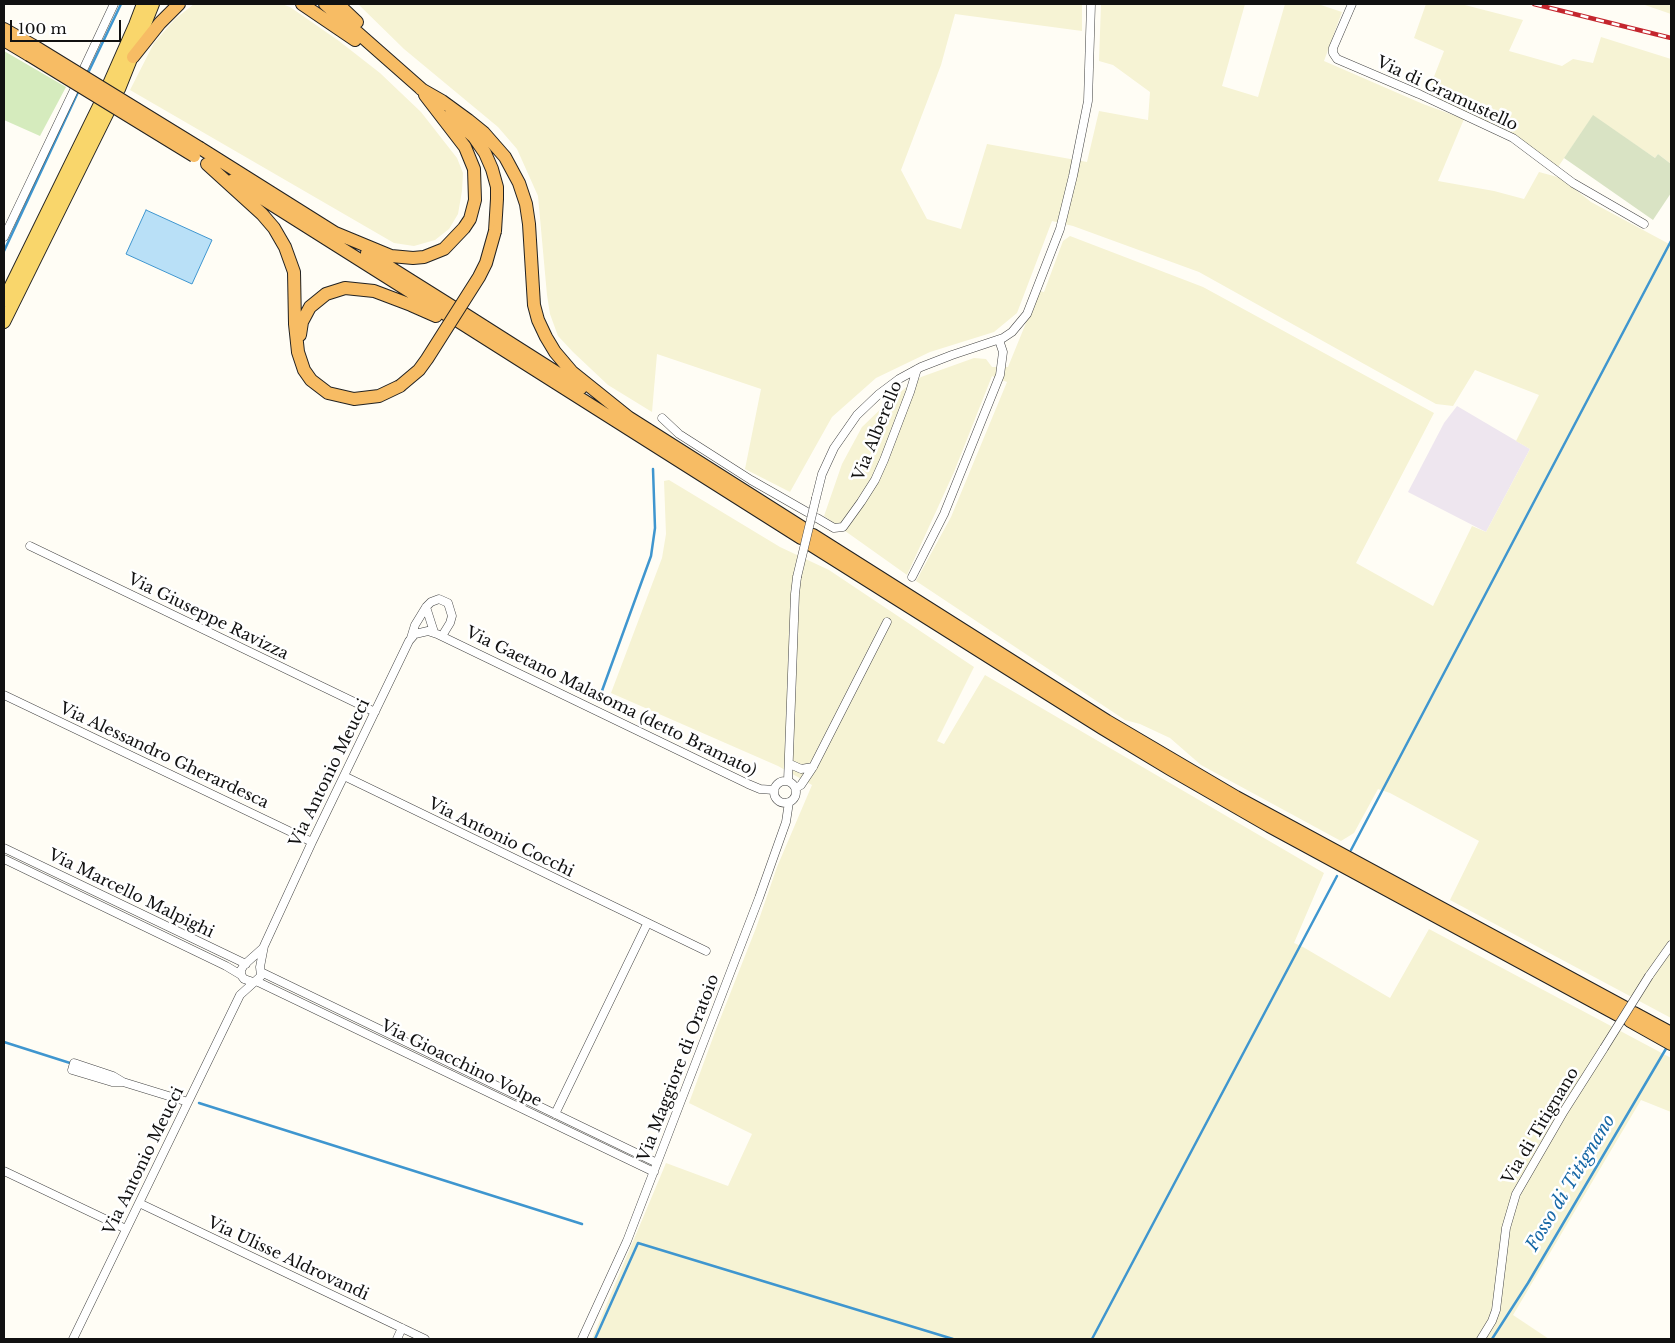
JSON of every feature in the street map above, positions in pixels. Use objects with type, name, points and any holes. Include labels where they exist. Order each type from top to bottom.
[{"type":"highway","points":[[133,57],[160,23],[179,4]]},
{"type":"highway","points":[[302,4],[393,64]]},
{"type":"highway","points":[[197,152],[207,164],[262,214],[274,228],[285,247],[294,272],[295,324],[298,352],[301,364],[308,376],[322,390],[332,395],[354,399],[372,398],[400,386],[415,374],[427,359],[486,263],[495,231],[497,187],[485,153],[468,131],[325,4]]},
{"type":"highway","points":[[338,4],[372,36],[393,64]]},
{"type":"highway","points":[[4,29],[32,50],[197,152],[333,232],[476,333],[807,537]]},
{"type":"highway","points":[[4,40],[32,50]]},
{"type":"highway","points":[[333,232],[391,256],[413,258],[424,257],[444,249],[458,236],[467,223],[476,200],[474,169],[462,142],[420,89]]},
{"type":"highway","points":[[420,89],[442,101],[468,120],[484,133],[505,157],[519,183],[526,204],[534,305],[538,320],[546,337],[555,352],[572,372],[633,421]]},
{"type":"highway","points":[[207,164],[453,317],[633,421],[807,537],[1110,733],[1200,787],[1269,826],[1667,1036]]},
{"type":"highway","points":[[298,352],[302,322],[310,307],[326,294],[345,288],[374,291],[411,305],[453,317]]},
{"type":"main road","points":[[143,4],[114,86],[133,57],[153,4]]},
{"type":"main road","points":[[4,300],[104,107],[4,322]]},
{"type":"street","points":[[84,68],[114,4]]},
{"type":"street","points":[[788,781],[795,594],[797,577],[822,474],[829,457],[850,424],[879,394],[900,379],[936,360],[999,340],[1012,332],[1027,314],[1060,229],[1073,176],[1088,101],[1091,4]]},
{"type":"street","name":"Via di Gramustello","points":[[1352,4],[1333,48],[1332,53],[1337,59],[1505,134],[1573,183],[1644,224]]},
{"type":"street","points":[[4,237],[74,88]]},
{"type":"street","points":[[912,577],[947,508],[1000,375],[1003,352],[999,340]]},
{"type":"street","name":"Via Alberello","points":[[817,518],[832,528],[840,528],[846,524],[875,480],[910,392],[917,369]]},
{"type":"street","points":[[662,418],[687,439],[751,480],[807,512]]},
{"type":"street","name":"Via Giuseppe Ravizza","points":[[30,546],[375,712]]},
{"type":"street","points":[[439,599],[446,600],[450,605],[452,619],[437,634],[426,607],[431,602],[439,599]]},
{"type":"street","name":"Via Antonio Meucci","points":[[240,995],[261,976],[260,969],[264,946],[415,625],[426,607]]},
{"type":"street","name":"Via Maggiore di Oratoio","points":[[582,1339],[625,1247],[654,1172],[774,856],[786,822],[789,802],[796,795],[796,788],[801,786],[813,767],[887,622]]},
{"type":"street","points":[[409,641],[420,632],[428,630],[437,634]]},
{"type":"street","name":"Via Gaetano Malasoma (detto Bramato)","points":[[437,634],[748,784],[760,789],[774,790]]},
{"type":"street","name":"Via Alessandro Gherardesca","points":[[4,695],[312,842]]},
{"type":"street","points":[[790,764],[801,769],[813,767]]},
{"type":"street","name":"Via Antonio Cocchi","points":[[344,776],[706,951]]},
{"type":"street","points":[[789,802],[778,800],[774,790],[781,782],[788,781],[796,788]]},
{"type":"street","name":"Via Marcello Malpighi","points":[[4,848],[247,963]]},
{"type":"street","name":"Via Marcello Malpighi","points":[[4,858],[231,968],[241,976]]},
{"type":"street","points":[[555,1114],[647,924]]},
{"type":"street","name":"Via di Titignano","points":[[1481,1339],[1492,1322],[1496,1310],[1506,1228],[1516,1194],[1564,1111],[1671,944]]},
{"type":"street","name":"Via Antonio Meucci","points":[[74,1339],[240,995],[242,967],[264,946]]},
{"type":"street","points":[[247,963],[254,962],[260,969]]},
{"type":"street","name":"Via Gioacchino Volpe","points":[[260,969],[657,1163]]},
{"type":"street","points":[[241,976],[246,982],[255,982]]},
{"type":"street","name":"Via Gioacchino Volpe","points":[[255,982],[654,1172]]},
{"type":"street","points":[[123,1082],[112,1082],[72,1070],[74,1063],[113,1076],[123,1082],[188,1102]]},
{"type":"street","points":[[4,1171],[126,1229]]},
{"type":"street","name":"Via Ulisse Aldrovandi","points":[[139,1204],[425,1339]]},
{"type":"street","points":[[397,1339],[402,1328]]},
{"type":"shaded area","points":[[194,4],[282,4],[290,7],[339,41],[380,73],[421,112],[457,158],[463,173],[462,191],[458,214],[449,229],[435,240],[414,246],[394,243],[130,90],[154,43],[175,19]]},
{"type":"shaded area","points":[[358,4],[1082,4],[1082,31],[955,14],[941,65],[901,170],[927,219],[961,229],[987,144],[1087,162],[1099,111],[1148,120],[1150,92],[1113,65],[1099,61],[1101,4],[1245,4],[1222,86],[1258,97],[1285,4],[1318,4],[1342,12],[1324,61],[1423,104],[1464,119],[1438,181],[1494,191],[1524,199],[1539,172],[1561,178],[1591,202],[1671,245],[1671,1018],[1450,900],[1479,841],[1390,793],[1378,789],[1354,833],[1341,841],[1201,765],[1170,738],[1140,724],[1125,720],[916,581],[951,517],[1007,382],[992,376],[954,472],[907,575],[824,516],[842,464],[862,427],[893,397],[921,377],[974,358],[986,359],[992,367],[1008,367],[1039,291],[1044,292],[1063,241],[1070,236],[1203,287],[1434,413],[1356,563],[1433,606],[1472,526],[1486,532],[1530,449],[1516,441],[1539,395],[1475,370],[1453,406],[1436,404],[1199,272],[1073,226],[1052,221],[1017,313],[994,332],[930,352],[876,378],[832,417],[790,492],[745,469],[761,389],[657,354],[652,412],[608,385],[558,336],[550,314],[547,295],[538,196],[517,149],[498,127],[404,49]]},
{"type":"shaded area","points":[[1426,4],[1461,4],[1523,20],[1509,51],[1562,66],[1573,59],[1593,63],[1601,37],[1671,59],[1671,164],[1658,154],[1655,158],[1593,116],[1558,167],[1428,92],[1444,51],[1414,38]]},
{"type":"shaded area","points":[[1642,4],[1671,4],[1671,14]]},
{"type":"shaded area","points":[[1457,406],[1530,449],[1486,532],[1408,492],[1444,423]]},
{"type":"shaded area","points":[[669,480],[780,547],[829,570],[974,667],[937,741],[944,744],[985,675],[1324,873],[1294,943],[1390,998],[1429,929],[1671,1058],[1671,1112],[1641,1100],[1513,1315],[1549,1339],[592,1339],[666,1163],[728,1186],[752,1134],[689,1103],[756,928],[777,867],[812,785],[778,766],[611,693],[662,558],[666,534],[664,481]]},
{"type":"green space","points":[[4,51],[66,87],[40,136],[4,120]]},
{"type":"green space","points":[[1593,115],[1655,158],[1658,154],[1671,164],[1671,193],[1653,220],[1564,158]]},
{"type":"water","points":[[146,210],[212,240],[192,284],[126,254]]},
{"type":"waterway","points":[[89,71],[121,4]]},
{"type":"waterway","points":[[4,251],[79,90]]},
{"type":"waterway","points":[[1351,850],[1671,241]]},
{"type":"waterway","points":[[599,699],[651,556],[655,528],[653,469]]},
{"type":"waterway","points":[[1092,1339],[1337,876]]},
{"type":"waterway","points":[[4,1042],[70,1063]]},
{"type":"waterway","name":"Fosso di Titignano","points":[[1492,1339],[1528,1283],[1667,1047]]},
{"type":"waterway","points":[[199,1103],[582,1224]]},
{"type":"waterway","points":[[595,1339],[638,1243],[953,1339]]},
{"type":"railway","points":[[1534,4],[1671,38]]}]
